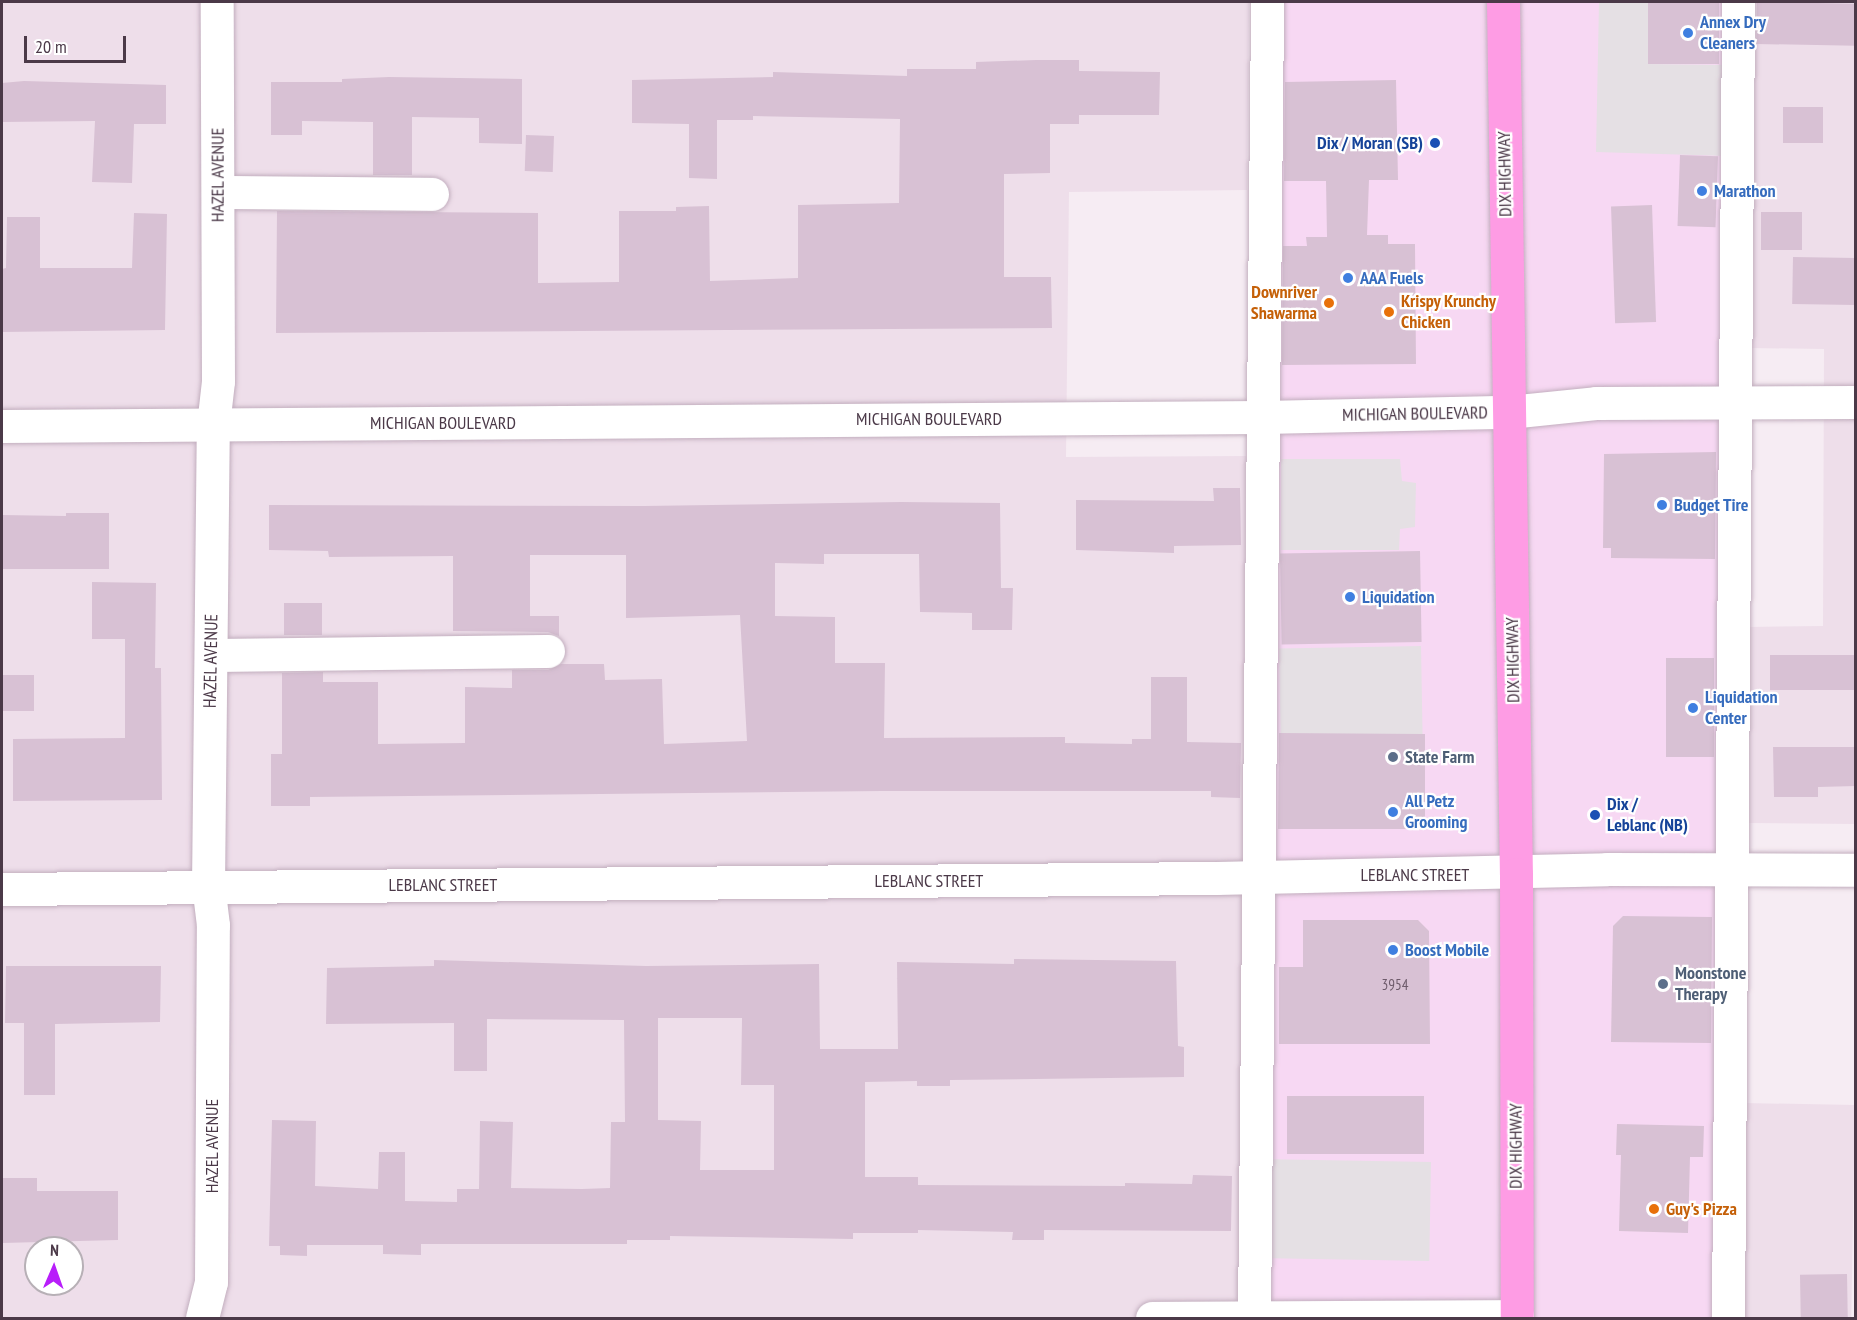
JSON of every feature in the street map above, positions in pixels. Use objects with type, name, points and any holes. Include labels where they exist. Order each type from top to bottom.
[{"type":"main road","name":"DIX HIGHWAY","points":[[1503,2],[1516,874],[1516,1317]]},
{"type":"street","name":"HAZEL AVENUE","points":[[202,1318],[211,1282],[213,925],[208,887],[213,425],[218,381],[217,2]]},
{"type":"street","points":[[1254,1318],[1267,2]]},
{"type":"street","points":[[1728,1318],[1738,2]]},
{"type":"street","points":[[218,192],[432,194]]},
{"type":"street","name":"MICHIGAN BOULEVARD","points":[[2,426],[1263,417],[1509,412],[1596,403],[1856,402]]},
{"type":"street","points":[[211,655],[548,651]]},
{"type":"street","name":"LEBLANC STREET","points":[[2,889],[1516,874],[1607,869],[1856,870]]},
{"type":"street","points":[[1152,1318],[1516,1317]]},
{"type":"shaded area","points":[[2,2],[1249,2],[1247,190],[1069,192],[1066,457],[1246,456],[1239,1318],[2,1318]]},
{"type":"shaded area","points":[[1267,2],[1738,2],[1738,1318],[1267,1318]]},
{"type":"shaded area","points":[[1599,2],[1648,2],[1648,64],[1729,65],[1726,156],[1596,152]]},
{"type":"shaded area","points":[[1756,2],[1855,2],[1855,824],[1749,823],[1750,627],[1823,626],[1824,349],[1751,348]]},
{"type":"shaded area","points":[[1281,459],[1400,459],[1402,481],[1416,483],[1415,527],[1400,529],[1399,550],[1281,550]]},
{"type":"shaded area","points":[[1421,646],[1423,734],[1281,736],[1279,648]]},
{"type":"shaded area","points":[[1743,1103],[1855,1105],[1851,1318],[1739,1318]]},
{"type":"shaded area","points":[[1272,1159],[1431,1162],[1429,1261],[1270,1258]]},
{"type":"building","name":"Annex Dry Cleaners","points":[[1648,2],[1719,2],[1719,64],[1648,64]]},
{"type":"building","points":[[1757,2],[1856,4],[1855,46],[1756,44]]},
{"type":"building","points":[[1079,60],[1079,71],[1160,72],[1159,115],[1079,115],[1079,124],[1050,124],[1050,173],[1004,174],[1004,277],[1051,277],[1052,328],[276,333],[277,211],[538,213],[538,283],[619,282],[619,211],[676,211],[676,207],[709,206],[710,281],[798,278],[798,205],[899,203],[900,119],[753,116],[753,120],[717,120],[717,179],[689,178],[689,124],[632,123],[632,80],[773,77],[773,72],[907,76],[907,69],[976,69],[976,62]]},
{"type":"building","points":[[389,77],[522,79],[522,144],[479,143],[479,118],[412,117],[412,175],[373,175],[373,122],[302,121],[302,135],[271,135],[271,82],[342,82],[342,79]]},
{"type":"building","points":[[1396,80],[1398,180],[1369,180],[1367,235],[1388,235],[1388,244],[1415,244],[1416,364],[1282,365],[1283,246],[1307,246],[1306,237],[1327,237],[1326,181],[1284,181],[1285,82]]},
{"type":"building","points":[[24,81],[166,85],[166,124],[134,124],[132,183],[92,182],[95,121],[2,122],[2,83]]},
{"type":"building","points":[[1783,107],[1823,107],[1823,143],[1783,143]]},
{"type":"building","points":[[526,135],[554,136],[553,172],[525,171]]},
{"type":"building","name":"Marathon","points":[[1680,155],[1718,156],[1715,227],[1678,226]]},
{"type":"building","points":[[1652,205],[1656,322],[1615,323],[1611,206]]},
{"type":"building","points":[[1761,212],[1802,212],[1802,250],[1761,250]]},
{"type":"building","points":[[134,213],[167,214],[165,330],[2,332],[2,269],[6,268],[7,217],[40,217],[40,268],[132,268]]},
{"type":"building","points":[[1793,257],[1856,258],[1855,305],[1792,304]]},
{"type":"building","name":"Budget Tire","points":[[1716,452],[1715,559],[1611,558],[1611,548],[1603,548],[1604,454]]},
{"type":"building","points":[[1213,488],[1240,488],[1241,545],[1174,546],[1174,553],[1076,550],[1076,500],[1214,501]]},
{"type":"building","points":[[901,502],[1000,503],[1001,588],[1013,588],[1012,630],[972,630],[972,613],[920,612],[919,554],[824,554],[824,564],[775,563],[775,616],[835,617],[835,663],[885,663],[884,738],[1065,737],[1065,743],[1132,744],[1132,739],[1151,739],[1151,677],[1187,677],[1187,742],[1241,743],[1240,798],[1211,797],[1211,791],[882,791],[310,797],[310,806],[271,806],[271,754],[282,754],[282,673],[323,672],[323,682],[378,682],[378,744],[465,743],[465,687],[512,688],[512,670],[548,670],[561,664],[604,664],[605,680],[662,679],[664,744],[747,741],[740,615],[626,618],[626,555],[530,555],[530,616],[559,616],[559,636],[548,632],[453,631],[453,556],[329,557],[328,551],[269,550],[269,505],[644,506]]},
{"type":"building","points":[[66,513],[109,513],[109,569],[2,569],[2,515],[66,516]]},
{"type":"building","name":"Liquidation","points":[[1420,551],[1422,642],[1282,644],[1280,553]]},
{"type":"building","points":[[92,582],[156,583],[155,668],[161,668],[162,800],[13,801],[13,739],[125,738],[125,639],[92,639]]},
{"type":"building","points":[[284,603],[322,603],[322,635],[284,635]]},
{"type":"building","points":[[1770,655],[1856,655],[1856,690],[1770,690]]},
{"type":"building","name":"Liquidation Center","points":[[1666,658],[1714,658],[1714,757],[1666,757]]},
{"type":"building","points":[[2,675],[34,675],[34,711],[2,711]]},
{"type":"building","points":[[1279,733],[1425,734],[1425,816],[1412,829],[1278,829]]},
{"type":"building","points":[[1773,747],[1856,747],[1856,786],[1818,787],[1818,797],[1774,797]]},
{"type":"building","name":"Moonstone Therapy","points":[[1623,916],[1712,917],[1711,1043],[1611,1042],[1613,926]]},
{"type":"building","points":[[1303,920],[1418,920],[1429,931],[1430,1044],[1279,1044],[1279,967],[1303,967]]},
{"type":"building","points":[[1014,959],[1176,961],[1178,1046],[1184,1047],[1184,1077],[950,1080],[950,1086],[917,1086],[917,1081],[865,1082],[865,1177],[918,1177],[918,1185],[1125,1186],[1125,1183],[1192,1184],[1193,1175],[1232,1176],[1231,1231],[1044,1230],[1044,1240],[1012,1240],[1013,1232],[918,1230],[918,1233],[853,1233],[853,1239],[670,1236],[670,1240],[627,1240],[627,1244],[421,1244],[421,1255],[383,1254],[383,1245],[307,1245],[307,1256],[280,1255],[280,1246],[269,1246],[272,1120],[316,1121],[315,1186],[378,1189],[379,1152],[405,1152],[405,1201],[457,1202],[457,1189],[479,1189],[480,1121],[513,1122],[511,1188],[582,1189],[610,1188],[611,1122],[625,1122],[624,1020],[487,1019],[487,1071],[454,1071],[454,1023],[326,1024],[327,968],[434,966],[434,960],[646,966],[819,964],[820,1049],[898,1049],[897,962],[1014,964]],"holes":[[[658,1018],[742,1018],[741,1085],[774,1085],[774,1170],[700,1170],[701,1121],[658,1120]]]},
{"type":"building","points":[[6,966],[161,966],[160,1022],[55,1024],[55,1095],[24,1095],[24,1023],[5,1023]]},
{"type":"building","points":[[1287,1096],[1424,1096],[1424,1154],[1287,1154]]},
{"type":"building","points":[[1617,1124],[1704,1126],[1703,1157],[1690,1157],[1688,1233],[1619,1231],[1621,1155],[1616,1155]]},
{"type":"building","points":[[2,1178],[37,1178],[37,1191],[118,1191],[118,1240],[84,1241],[84,1236],[24,1236],[24,1242],[2,1243]]},
{"type":"building","points":[[1847,1274],[1848,1318],[1801,1318],[1800,1275]]},
{"type":"place","name":"Annex Dry Cleaners","points":[[1688,33]]},
{"type":"place","name":"Dix / Moran (SB)","points":[[1435,143]]},
{"type":"place","name":"Marathon","points":[[1702,191]]},
{"type":"place","name":"AAA Fuels","points":[[1348,278]]},
{"type":"place","name":"Downriver Shawarma","points":[[1329,303]]},
{"type":"place","name":"Krispy Krunchy Chicken","points":[[1389,312]]},
{"type":"place","name":"Budget Tire","points":[[1662,505]]},
{"type":"place","name":"Liquidation","points":[[1350,597]]},
{"type":"place","name":"Liquidation Center","points":[[1693,708]]},
{"type":"place","name":"State Farm","points":[[1393,757]]},
{"type":"place","name":"All Petz Grooming","points":[[1393,812]]},
{"type":"place","name":"Dix / Leblanc (NB)","points":[[1595,815]]},
{"type":"place","name":"Boost Mobile","points":[[1393,950]]},
{"type":"place","name":"Moonstone Therapy","points":[[1663,984]]},
{"type":"place","name":"Guy's Pizza","points":[[1654,1209]]}]
